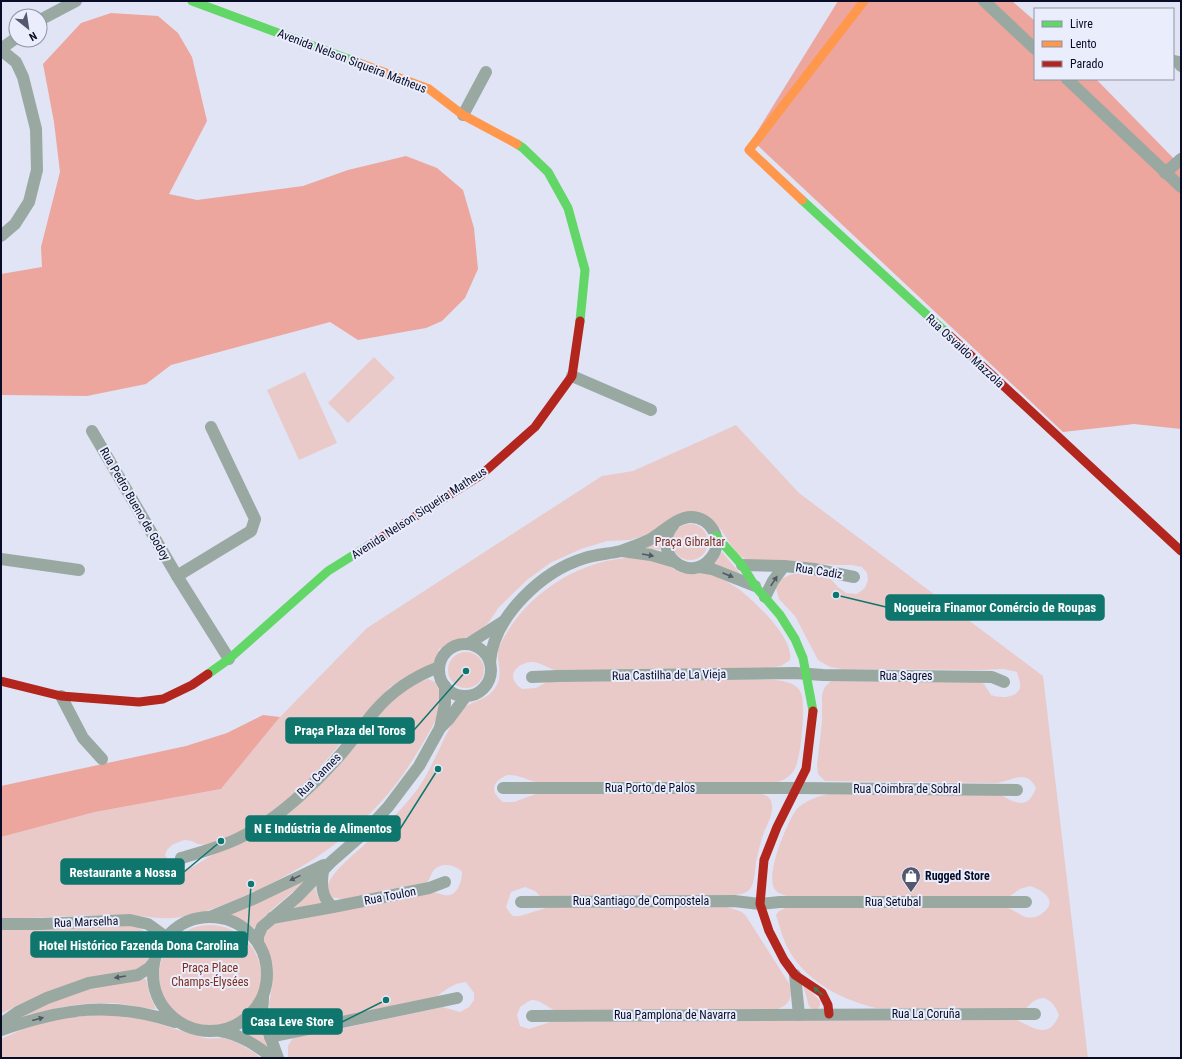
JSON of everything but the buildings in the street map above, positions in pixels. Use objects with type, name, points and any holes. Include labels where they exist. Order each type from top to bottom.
[{"type":"street","points":[[48,16],[76,1]]},
{"type":"street","name":"Avenida Nelson Siqueira Matheus","points":[[1,681],[61,696],[139,702],[162,699],[192,685],[229,660],[328,571],[481,475],[535,427],[572,376],[580,326],[585,270],[568,208],[548,172],[523,148],[463,116],[429,89],[192,1]]},
{"type":"street","name":"Rua Osvaldo Mazzola","points":[[864,1],[749,150],[1181,551]]},
{"type":"street","points":[[984,1],[1034,48]]},
{"type":"street","points":[[1,49],[16,62],[22,76],[36,129],[37,170],[29,202],[15,224],[1,236]]},
{"type":"street","points":[[463,116],[486,72]]},
{"type":"street","points":[[1068,80],[1181,187]]},
{"type":"street","points":[[1165,173],[1181,159]]},
{"type":"street","points":[[572,376],[651,410]]},
{"type":"street","points":[[177,576],[251,531],[255,519],[211,427]]},
{"type":"street","name":"Rua Pedro Bueno de Godoy","points":[[92,431],[177,576],[229,660]]},
{"type":"street","points":[[621,551],[649,540],[685,518],[698,518],[709,525],[716,536],[742,566],[755,586],[780,615],[795,639],[803,658],[813,712],[810,744],[806,769],[777,827],[764,860],[760,904],[769,931],[784,960],[795,975],[822,993],[828,1005],[823,1014]]},
{"type":"street","points":[[674,524],[666,536],[665,543],[670,557],[675,562]]},
{"type":"street","points":[[700,567],[712,558],[716,551],[716,536]]},
{"type":"street","points":[[490,662],[487,655],[482,650],[468,644],[461,644],[449,650],[441,660],[440,677],[445,686],[454,693],[466,696],[473,694],[484,687],[491,676],[491,650],[504,621],[511,610],[534,587],[566,566],[584,558],[621,551],[651,555],[675,562],[687,568],[700,567],[712,569],[755,586]]},
{"type":"street","points":[[1,560],[79,570]]},
{"type":"street","name":"Rua Cadiz","points":[[742,566],[784,566],[814,569],[854,577]]},
{"type":"street","name":"Rua Cadiz","points":[[765,596],[784,566]]},
{"type":"street","points":[[468,644],[504,621]]},
{"type":"street","name":"Rua Cannes","points":[[181,858],[212,849],[243,836],[281,811],[313,783],[341,754],[376,710],[394,692],[424,672],[440,667]]},
{"type":"street","name":"Rua Castilha de La Vieja","points":[[532,677],[795,673],[807,675]]},
{"type":"street","name":"Rua Sagres","points":[[807,675],[992,677],[1004,682]]},
{"type":"street","points":[[440,728],[445,704],[445,686]]},
{"type":"street","points":[[61,696],[83,738],[102,759]]},
{"type":"street","points":[[258,942],[258,936],[262,927],[363,834],[388,807],[419,766],[440,728],[449,719],[466,696]]},
{"type":"street","name":"Rua Porto de Palos","points":[[503,788],[797,788]]},
{"type":"street","name":"Rua Coimbra de Sobral","points":[[797,788],[1017,790]]},
{"type":"street","points":[[327,866],[321,885],[324,895],[333,907]]},
{"type":"street","points":[[180,1023],[170,1016],[162,1007],[153,986],[152,974],[154,962],[160,946],[166,937],[181,925],[191,920],[208,917],[327,866]]},
{"type":"street","name":"Rua Toulon","points":[[271,918],[429,888],[445,882]]},
{"type":"street","name":"Rua Santiago de Compostela","points":[[521,902],[734,901],[760,904]]},
{"type":"street","name":"Rua Setubal","points":[[760,904],[780,902],[1026,902]]},
{"type":"street","points":[[208,917],[223,918],[236,923],[258,942],[265,957],[267,974],[263,996],[262,1014],[278,1058]]},
{"type":"street","name":"Rua Marselha","points":[[1,924],[41,924],[130,920],[148,924],[166,937]]},
{"type":"street","points":[[1,1024],[18,1012],[53,996],[89,983],[138,975],[149,968],[154,962]]},
{"type":"street","points":[[795,975],[799,1015]]},
{"type":"street","points":[[220,1031],[237,1025],[245,1020],[255,1009],[263,996]]},
{"type":"street","points":[[270,1037],[457,998]]},
{"type":"street","points":[[1,1030],[19,1024],[82,1009],[114,1009],[141,1012],[206,1032],[220,1031],[231,1033],[242,1038],[273,1058]]},
{"type":"street","name":"Rua La Coruña","points":[[823,1014],[1035,1014]]},
{"type":"street","name":"Rua Pamplona de Navarra","points":[[532,1016],[823,1014]]},
{"type":"green space","points":[[374,357],[395,378],[348,423],[328,403]]},
{"type":"green space","points":[[305,372],[337,443],[299,460],[267,390]]},
{"type":"green space","points":[[736,425],[799,493],[1043,676],[1088,1058],[288,1058],[288,1046],[293,1038],[300,1035],[321,1033],[442,1007],[460,1012],[469,1007],[474,1000],[474,993],[466,982],[453,985],[435,998],[289,1027],[282,1026],[277,1024],[273,1019],[269,1004],[273,967],[264,942],[264,934],[274,924],[431,892],[449,895],[455,892],[460,884],[462,872],[449,865],[435,869],[427,882],[348,900],[330,897],[326,889],[332,876],[391,819],[416,791],[428,772],[459,713],[467,706],[487,696],[495,688],[500,671],[498,650],[511,626],[524,609],[540,594],[558,581],[578,571],[598,563],[620,559],[641,558],[664,564],[681,573],[688,574],[700,572],[717,576],[740,590],[764,612],[780,632],[790,651],[790,660],[781,666],[767,668],[556,671],[535,662],[528,662],[520,665],[513,674],[516,684],[522,689],[536,688],[550,680],[775,680],[787,682],[797,687],[801,693],[803,708],[800,752],[796,766],[792,773],[787,778],[769,784],[536,782],[515,775],[508,775],[497,782],[494,791],[503,802],[514,802],[536,794],[765,795],[769,797],[771,801],[772,810],[759,848],[753,883],[750,889],[744,893],[736,895],[540,896],[535,891],[525,887],[511,892],[506,907],[513,916],[520,916],[549,907],[724,906],[742,912],[746,916],[790,985],[791,994],[788,1003],[778,1009],[558,1012],[538,1001],[532,1000],[520,1007],[517,1015],[520,1026],[529,1029],[550,1022],[1017,1020],[1035,1029],[1046,1030],[1055,1023],[1059,1015],[1050,1001],[1044,998],[1034,1001],[1026,1009],[876,1008],[864,1005],[827,989],[806,973],[790,952],[785,943],[776,915],[779,911],[787,907],[998,907],[1011,909],[1030,918],[1036,917],[1045,911],[1050,902],[1049,899],[1043,892],[1030,886],[1020,889],[1010,896],[799,898],[778,893],[773,884],[772,875],[774,863],[782,838],[796,810],[807,802],[816,798],[829,794],[997,793],[1014,802],[1024,803],[1032,795],[1036,788],[1028,778],[1023,777],[997,783],[825,781],[818,774],[817,765],[822,722],[822,694],[825,687],[831,681],[980,682],[984,684],[991,695],[998,697],[1011,696],[1018,692],[1020,682],[1017,672],[1004,669],[842,669],[830,667],[818,660],[795,616],[779,599],[776,588],[779,580],[792,574],[822,574],[828,576],[846,593],[857,594],[865,588],[868,580],[867,573],[862,567],[852,565],[747,560],[734,550],[721,530],[712,520],[700,513],[643,536],[630,540],[607,541],[581,549],[550,563],[527,580],[499,607],[489,622],[475,635],[451,642],[439,649],[434,663],[390,687],[300,790],[255,824],[234,836],[207,845],[184,840],[172,845],[167,850],[165,855],[173,868],[182,870],[194,866],[309,796],[342,762],[380,713],[399,695],[414,684],[428,679],[435,682],[442,699],[441,707],[430,732],[396,784],[357,826],[336,844],[289,874],[222,905],[206,911],[181,917],[165,918],[131,915],[104,915],[1,918],[1,837],[95,812],[221,789],[280,717],[367,628],[602,476],[633,471]]},
{"type":"green space","name":"Praça Gibraltar","points":[[694,524],[703,529],[707,535],[707,549],[703,555],[694,560],[686,560],[677,555],[673,549],[672,538],[677,529],[683,525]]},
{"type":"green space","points":[[662,539],[660,550],[640,548]]},
{"type":"green space","points":[[722,552],[744,578],[713,563]]},
{"type":"green space","points":[[470,652],[479,657],[483,663],[483,677],[479,683],[470,688],[462,688],[453,683],[449,677],[448,666],[453,657],[459,653]]},
{"type":"green space","points":[[311,877],[274,908],[253,929],[229,914]]},
{"type":"green space","points":[[315,888],[318,897],[325,904],[292,908]]},
{"type":"green space","points":[[128,925],[143,930],[151,941],[152,947],[149,959],[140,968],[104,975],[64,987],[39,996],[1,1014],[1,928]]},
{"type":"green space","name":"Praça Place Champs-Élysées","points":[[210,925],[230,929],[246,940],[257,956],[261,976],[257,996],[246,1012],[230,1023],[210,1027],[190,1023],[174,1012],[163,996],[159,976],[163,956],[174,940],[190,929]]},
{"type":"green space","points":[[136,979],[146,979],[150,996],[156,1009],[116,1003],[98,1003],[74,1005],[17,1020],[27,1012],[79,991]]},
{"type":"green space","points":[[802,982],[820,1001],[818,1009],[812,1009],[809,1006]]},
{"type":"green space","points":[[97,1014],[138,1017],[204,1038],[228,1039],[243,1046],[261,1058],[1,1058],[1,1039],[23,1029],[52,1020]]},
{"type":"green space","points":[[256,1020],[270,1046],[266,1049],[242,1030]]},
{"type":"shaded area","points":[[838,1],[1012,1],[1034,20],[1034,80],[1097,80],[1181,166],[1181,429],[1134,424],[1063,432],[752,140]]},
{"type":"shaded area","points":[[111,13],[158,16],[178,33],[192,57],[207,121],[169,194],[197,200],[303,186],[348,170],[406,156],[437,168],[463,190],[474,228],[478,269],[465,298],[442,321],[426,328],[358,340],[330,322],[171,365],[146,384],[87,396],[1,395],[1,274],[42,267],[41,247],[60,172],[54,122],[43,64],[81,23]]},
{"type":"shaded area","points":[[263,715],[280,717],[221,789],[95,812],[1,837],[1,786],[186,746],[227,733]]},
{"type":"traffic: fast","points":[[192,1],[359,63]]},
{"type":"traffic: fast","points":[[517,144],[548,172],[568,208],[585,270],[580,321]]},
{"type":"traffic: fast","points":[[802,200],[950,336]]},
{"type":"traffic: fast","points":[[716,536],[742,565],[755,586],[780,615],[795,639],[803,658],[813,711]]},
{"type":"traffic: fast","points":[[208,674],[229,659],[328,571],[368,546]]},
{"type":"traffic: slow","points":[[802,200],[749,150],[864,1]]},
{"type":"traffic: slow","points":[[359,63],[429,89],[463,115],[517,144]]},
{"type":"traffic: jam","points":[[368,546],[481,475],[535,427],[572,376],[580,321]]},
{"type":"traffic: jam","points":[[950,336],[1181,551]]},
{"type":"traffic: jam","points":[[1,681],[61,696],[139,702],[163,699],[192,685],[208,674]]},
{"type":"traffic: jam","points":[[813,711],[806,769],[777,827],[764,860],[760,904],[769,931],[784,960],[795,975],[822,993],[828,1005],[829,1014]]},
{"type":"place","name":"Nogueira Finamor Comércio de Roupas","points":[[836,595]]},
{"type":"place","name":"Praça Plaza del Toros","points":[[466,671]]},
{"type":"place","name":"N E Indústria de Alimentos","points":[[438,769]]},
{"type":"place","name":"Restaurante a Nossa","points":[[221,841]]},
{"type":"place","name":"Hotel Histórico Fazenda Dona Carolina","points":[[251,884]]},
{"type":"place","name":"Rugged Store","points":[[911,893]]},
{"type":"place","name":"Casa Leve Store","points":[[386,1000]]}]
